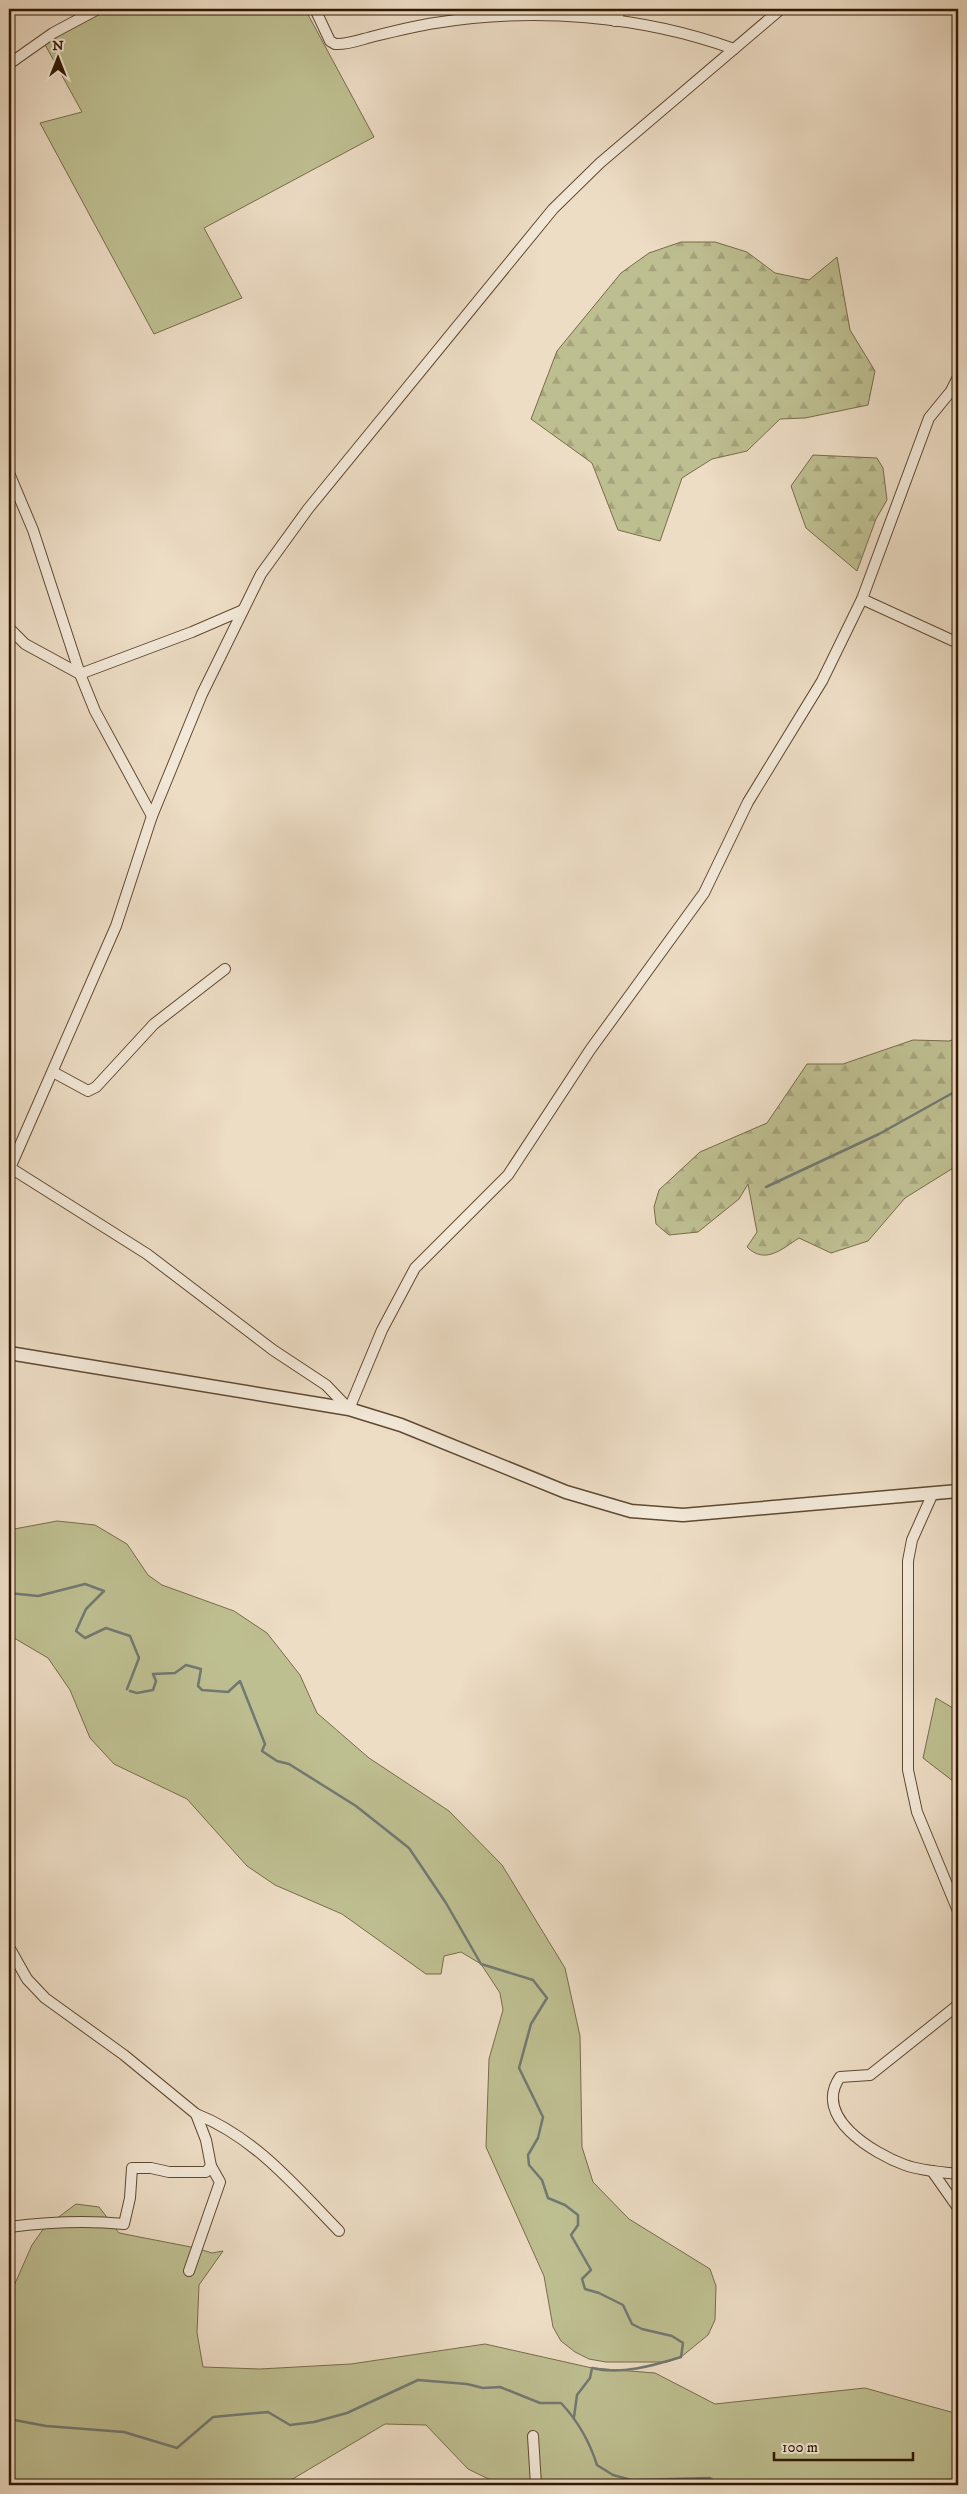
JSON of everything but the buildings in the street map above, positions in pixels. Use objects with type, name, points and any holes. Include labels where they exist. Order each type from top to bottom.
[{"type":"street","points":[[9,64],[54,33],[98,9]]},
{"type":"street","points":[[315,9],[330,41],[335,44],[433,23],[480,16],[566,12],[697,36],[734,49]]},
{"type":"street","points":[[615,22],[621,9]]},
{"type":"street","points":[[349,1409],[326,1385],[273,1350],[147,1254],[9,1167],[53,1072],[116,926],[152,816],[202,694],[261,574],[308,509],[553,209],[600,163],[781,9]]},
{"type":"street","points":[[349,1409],[382,1330],[415,1268],[508,1175],[590,1050],[704,893],[748,802],[822,681],[862,599],[928,418],[951,391],[958,377]]},
{"type":"street","points":[[9,472],[33,530],[80,674],[95,711],[152,816]]},
{"type":"street","points":[[862,599],[958,643]]},
{"type":"street","points":[[9,628],[25,644],[80,674],[202,628],[243,610]]},
{"type":"street","points":[[53,1072],[88,1092],[96,1087],[154,1024],[225,969]]},
{"type":"street","points":[[9,1353],[349,1409],[401,1425],[566,1492],[631,1511],[683,1515],[958,1491]]},
{"type":"street","points":[[932,1493],[912,1540],[908,1561],[908,1770],[917,1812],[958,1911]]},
{"type":"street","points":[[9,1947],[27,1979],[45,1998],[124,2056],[196,2114],[215,2121],[250,2144],[298,2186],[339,2231]]},
{"type":"street","points":[[958,2005],[870,2075],[840,2077],[832,2089],[832,2101],[844,2127],[858,2140],[904,2164],[958,2174]]},
{"type":"street","points":[[189,2271],[220,2182],[212,2166],[206,2140],[196,2114]]},
{"type":"street","points":[[9,2226],[33,2223],[95,2221],[124,2224],[128,2211],[132,2168],[151,2168],[169,2172],[206,2172],[212,2166]]},
{"type":"street","points":[[932,2170],[958,2208]]},
{"type":"street","points":[[533,2436],[536,2485]]},
{"type":"green space","points":[[103,9],[305,9],[374,137],[204,228],[242,298],[154,334],[40,123],[82,112],[43,41]]},
{"type":"green space","points":[[681,242],[715,242],[747,252],[775,273],[809,280],[837,257],[850,330],[875,371],[868,405],[805,418],[780,419],[747,451],[712,459],[682,478],[660,541],[618,530],[592,463],[531,419],[557,351],[621,273],[649,253]]},
{"type":"green space","points":[[813,455],[877,458],[883,468],[887,500],[876,519],[857,571],[806,528],[791,486]]},
{"type":"green space","points":[[958,1038],[958,1165],[905,1198],[868,1241],[831,1253],[799,1238],[780,1250],[767,1255],[760,1255],[747,1247],[757,1232],[748,1184],[739,1199],[698,1232],[669,1235],[656,1224],[654,1207],[659,1190],[700,1152],[767,1123],[807,1064],[843,1064],[913,1040],[949,1041]]},
{"type":"green space","points":[[57,1521],[95,1525],[127,1544],[148,1575],[162,1585],[234,1611],[267,1633],[300,1675],[317,1713],[369,1758],[449,1811],[502,1865],[565,1968],[580,2036],[582,2147],[593,2182],[629,2219],[710,2269],[716,2286],[715,2320],[708,2335],[681,2357],[667,2362],[606,2362],[589,2359],[575,2352],[561,2341],[553,2327],[544,2276],[486,2147],[489,2059],[503,2010],[500,1993],[481,1964],[461,1952],[444,1956],[441,1974],[426,1974],[342,1914],[275,1885],[247,1866],[187,1799],[114,1764],[90,1738],[70,1690],[48,1658],[9,1635],[9,1530]]},
{"type":"green space","points":[[936,1698],[958,1711],[958,1785],[923,1758]]},
{"type":"green space","points":[[76,2204],[99,2207],[119,2233],[196,2248],[212,2253],[223,2251],[199,2285],[197,2333],[203,2367],[260,2369],[351,2364],[485,2344],[592,2368],[655,2373],[715,2404],[865,2388],[958,2414],[958,2485],[501,2485],[468,2469],[426,2425],[385,2424],[291,2480],[239,2485],[9,2485],[9,2297],[32,2245],[44,2228]]},
{"type":"waterway","points":[[766,1187],[879,1134],[958,1090]]},
{"type":"waterway","points":[[9,1593],[38,1596],[85,1584],[104,1591],[86,1609],[76,1631],[85,1638],[106,1628],[130,1636],[139,1658],[127,1689]]},
{"type":"waterway","points":[[130,1691],[137,1693],[153,1690],[156,1681],[153,1674],[175,1673],[186,1665],[201,1669],[198,1686],[202,1690],[228,1692],[240,1681],[265,1744],[262,1751],[277,1761],[289,1764],[356,1806],[409,1848],[446,1903],[481,1964],[533,1980],[547,1998],[531,2024],[519,2068],[543,2117],[538,2138],[528,2155],[529,2165],[542,2180],[548,2198],[565,2205],[578,2215],[578,2225],[571,2235],[591,2270],[582,2279],[585,2289],[599,2293],[623,2305],[632,2324],[642,2329],[672,2336],[683,2343],[681,2357],[625,2370],[592,2368],[590,2378],[577,2395],[574,2417]]},
{"type":"waterway","points":[[9,2419],[46,2426],[124,2432],[177,2448],[213,2417],[268,2412],[290,2425],[314,2422],[347,2413],[418,2380],[467,2384],[483,2388],[500,2387],[540,2403],[561,2403],[582,2432],[591,2448],[597,2465],[613,2475],[631,2480],[710,2478],[719,2485]]}]
